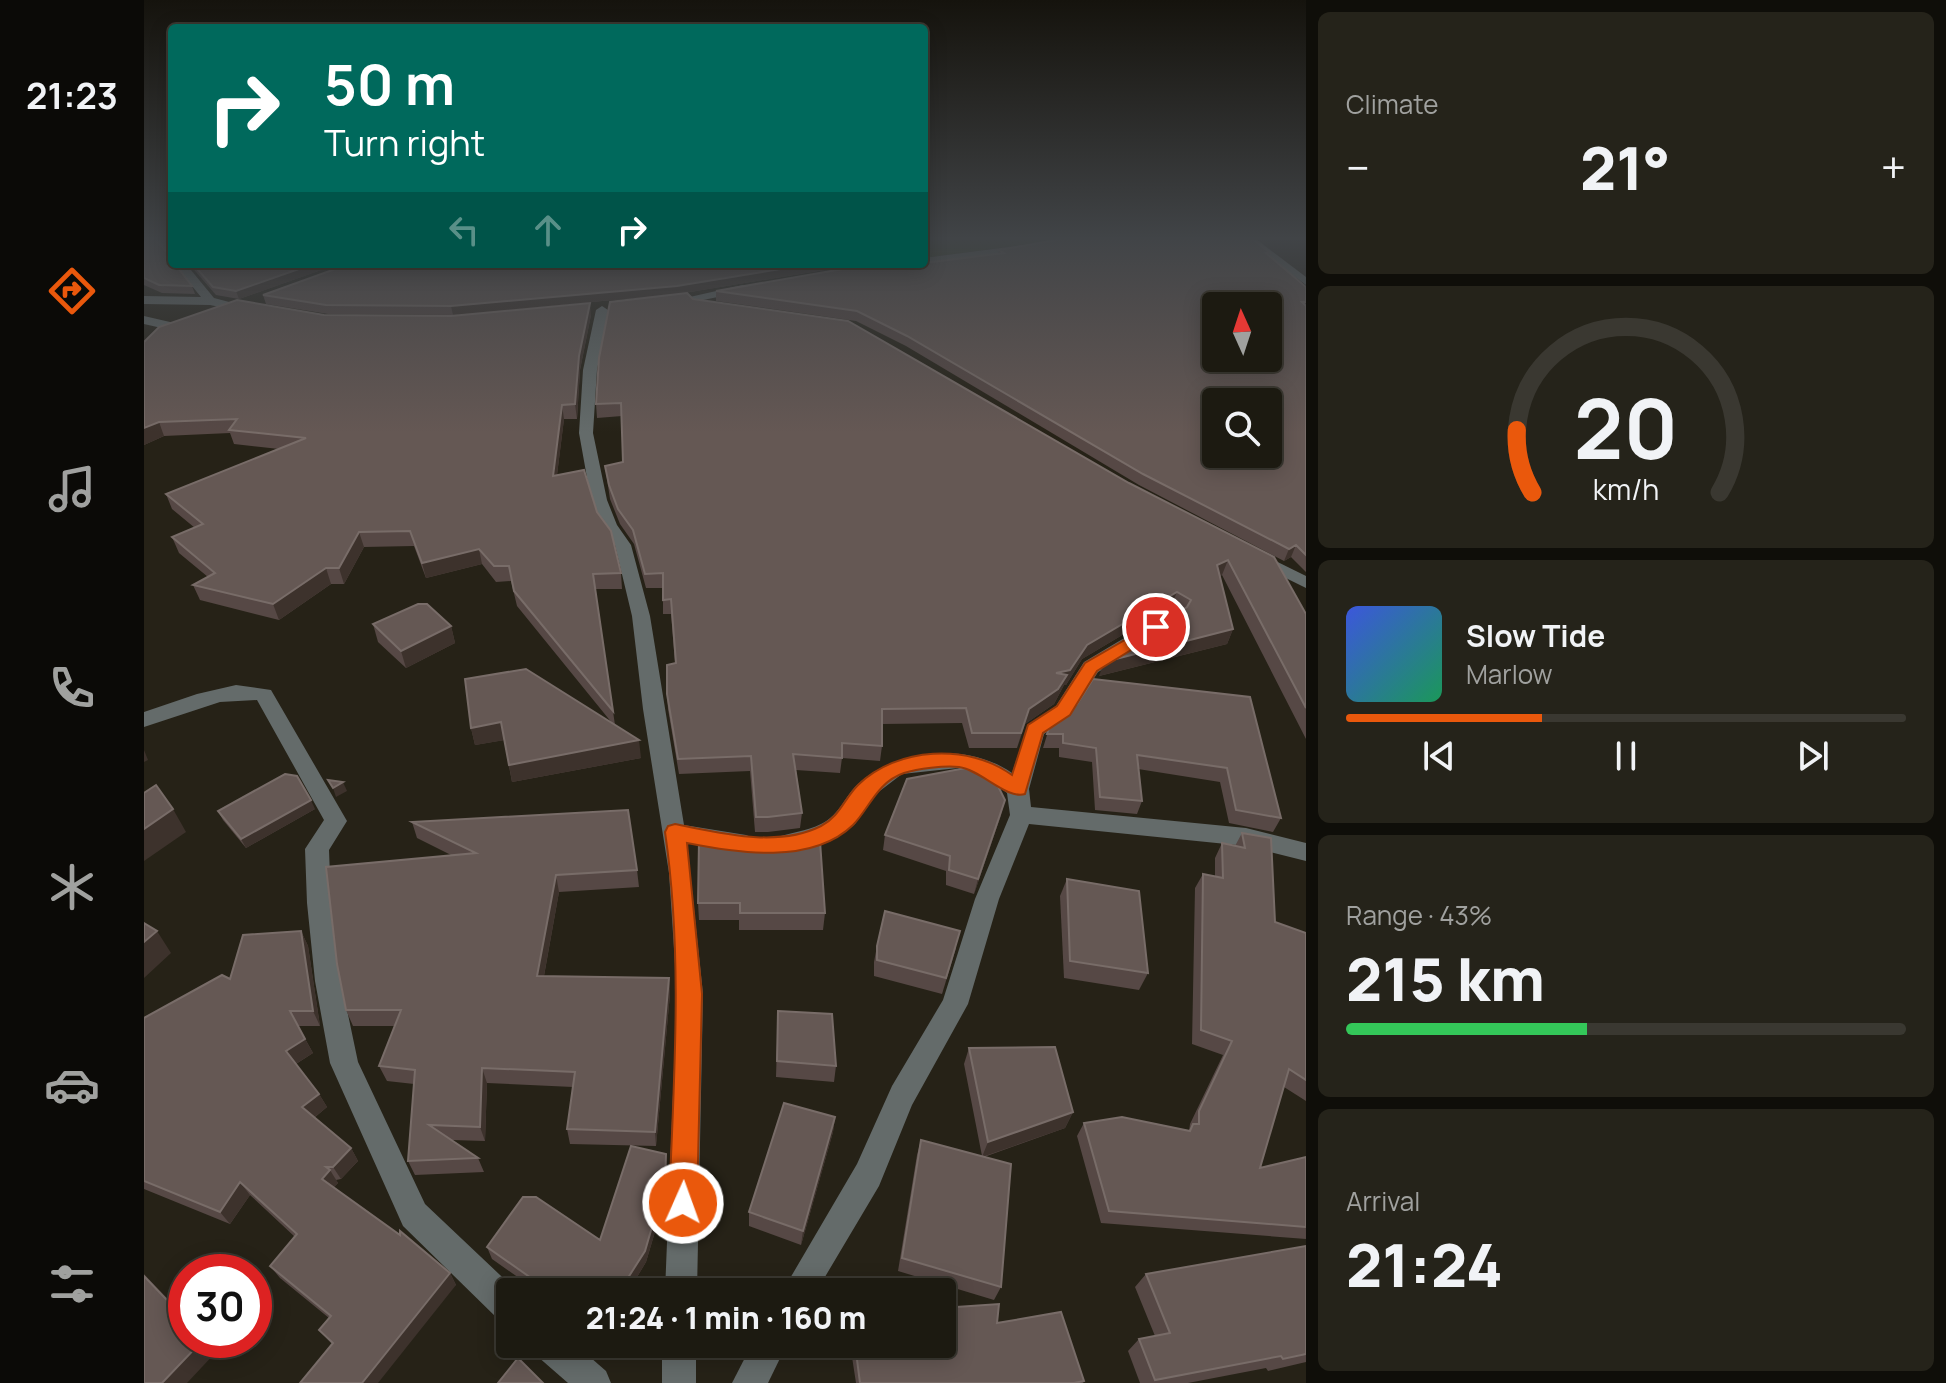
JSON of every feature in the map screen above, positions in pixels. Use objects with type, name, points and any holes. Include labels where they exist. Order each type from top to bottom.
[{"type":"street","points":[[221,304],[269,312]]},
{"type":"street","points":[[215,316],[251,304]]},
{"type":"street","points":[[648,305],[659,304]]},
{"type":"street","points":[[695,304],[725,308]]},
{"type":"street","points":[[602,310],[590,370],[586,433],[599,500],[609,526],[623,545],[641,616],[653,709],[681,873],[690,994],[681,1278]]},
{"type":"street","points":[[144,320],[185,326],[156,336]]},
{"type":"street","points":[[1246,551],[1306,583]]},
{"type":"street","points":[[806,1278],[868,1175],[902,1096],[955,1004],[1019,802],[1035,730],[1063,711],[1091,667],[1123,650],[1173,615]]},
{"type":"street","points":[[144,720],[231,693],[251,690],[264,695],[336,821],[317,849],[319,903],[328,981],[344,1063],[414,1215],[496,1294]]},
{"type":"street","points":[[675,832],[735,844],[781,845],[803,840],[828,831],[847,818],[864,791],[897,767],[958,760],[992,770],[1019,802],[1246,837],[1306,852]]},
{"type":"street","points":[[565,1358],[594,1383]]},
{"type":"street","points":[[679,1358],[679,1383]]},
{"type":"street","points":[[749,1383],[762,1358]]},
{"type":"building","points":[[227,304],[258,304],[324,315],[451,316],[590,304],[579,356],[575,404],[562,405],[553,476],[584,470],[597,512],[611,531],[621,573],[593,574],[613,711],[514,591],[509,566],[494,566],[479,549],[422,563],[410,531],[359,532],[339,568],[326,568],[273,604],[193,585],[215,573],[172,537],[203,524],[166,494],[306,438],[229,430],[237,419],[159,422],[144,428],[144,342],[159,327]]},
{"type":"building","points":[[317,304],[479,304],[451,306]]},
{"type":"building","points":[[610,304],[725,304],[848,321],[1129,483],[1274,557],[1306,614],[1306,708],[1228,560],[1217,565],[1233,629],[1104,662],[1187,607],[1191,600],[1177,592],[1087,645],[1070,670],[1056,673],[1067,675],[1058,689],[1029,709],[1021,733],[972,733],[966,708],[882,709],[882,746],[842,743],[842,758],[793,754],[802,813],[756,817],[751,756],[678,759],[667,694],[667,665],[676,663],[671,599],[663,600],[663,573],[645,574],[633,530],[618,509],[609,485],[605,466],[623,462],[621,403],[596,404],[599,358]]},
{"type":"building","points":[[804,304],[1202,304],[1202,372],[1282,372],[1282,304],[1304,304],[1306,306],[1306,555],[1296,545],[1289,549],[1143,474],[907,336],[857,311]]},
{"type":"building","points":[[418,604],[427,604],[451,626],[401,651],[373,624]]},
{"type":"building","points":[[526,669],[639,740],[509,765],[501,722],[471,728],[465,679]]},
{"type":"building","points":[[1093,679],[1250,697],[1281,818],[1236,810],[1227,768],[1137,755],[1142,801],[1100,797],[1096,748],[1063,743],[1063,734],[1047,734],[1051,722],[1077,704]]},
{"type":"building","points":[[987,764],[1005,800],[978,879],[949,870],[950,856],[885,835],[907,779]]},
{"type":"building","points":[[285,774],[297,776],[311,800],[241,839],[218,811]]},
{"type":"building","points":[[328,780],[343,782],[333,788]]},
{"type":"building","points":[[156,785],[173,809],[144,829],[144,793]]},
{"type":"building","points":[[628,810],[637,870],[556,875],[537,976],[669,978],[655,1132],[567,1129],[575,1072],[482,1068],[480,1127],[429,1125],[478,1158],[408,1161],[415,1070],[379,1066],[401,1010],[346,1010],[337,964],[326,867],[476,853],[412,822]]},
{"type":"building","points":[[1242,833],[1271,838],[1275,922],[1306,933],[1306,1080],[1289,1069],[1260,1168],[1306,1157],[1306,1227],[1109,1211],[1084,1123],[1122,1117],[1190,1131],[1193,1124],[1199,1124],[1199,1111],[1232,1041],[1201,1030],[1203,874],[1223,878],[1222,843],[1245,848]]},
{"type":"building","points":[[805,835],[806,841],[820,841],[825,913],[740,913],[740,903],[698,903],[699,841],[758,841]]},
{"type":"building","points":[[1067,879],[1139,891],[1148,973],[1070,961]]},
{"type":"building","points":[[885,911],[960,931],[946,978],[877,960]]},
{"type":"building","points":[[144,923],[157,931],[144,942]]},
{"type":"building","points":[[301,931],[313,1011],[290,1011],[305,1039],[286,1051],[319,1094],[302,1107],[351,1148],[333,1167],[326,1167],[330,1170],[322,1179],[400,1235],[400,1231],[450,1273],[362,1383],[300,1383],[333,1343],[319,1330],[331,1316],[272,1268],[297,1234],[240,1182],[220,1212],[144,1181],[144,1018],[222,975],[230,979],[243,935]]},
{"type":"building","points":[[778,1011],[832,1014],[836,1066],[777,1061]]},
{"type":"building","points":[[1055,1047],[1073,1112],[988,1142],[969,1048]]},
{"type":"building","points":[[784,1103],[835,1117],[803,1231],[749,1212]]},
{"type":"building","points":[[921,1140],[1011,1164],[1001,1287],[902,1258]]},
{"type":"building","points":[[631,1146],[666,1154],[665,1182],[645,1251],[628,1278],[531,1278],[487,1247],[523,1197],[536,1197],[600,1240]]},
{"type":"building","points":[[1306,1246],[1306,1354],[1155,1380],[1139,1339],[1170,1333],[1146,1274]]},
{"type":"building","points":[[144,1276],[168,1301],[168,1358],[186,1358],[162,1383],[144,1383]]},
{"type":"building","points":[[999,1304],[997,1323],[1061,1312],[1084,1381],[860,1383],[857,1358],[956,1358],[956,1307]]},
{"type":"building","points":[[518,1358],[543,1383],[498,1383]]},
{"type":"route","points":[[683,1203],[690,994],[675,832],[735,844],[781,845],[803,840],[828,831],[847,818],[864,791],[897,767],[958,760],[992,770],[1018,789],[1035,730],[1063,711],[1091,667],[1156,627]]}]
